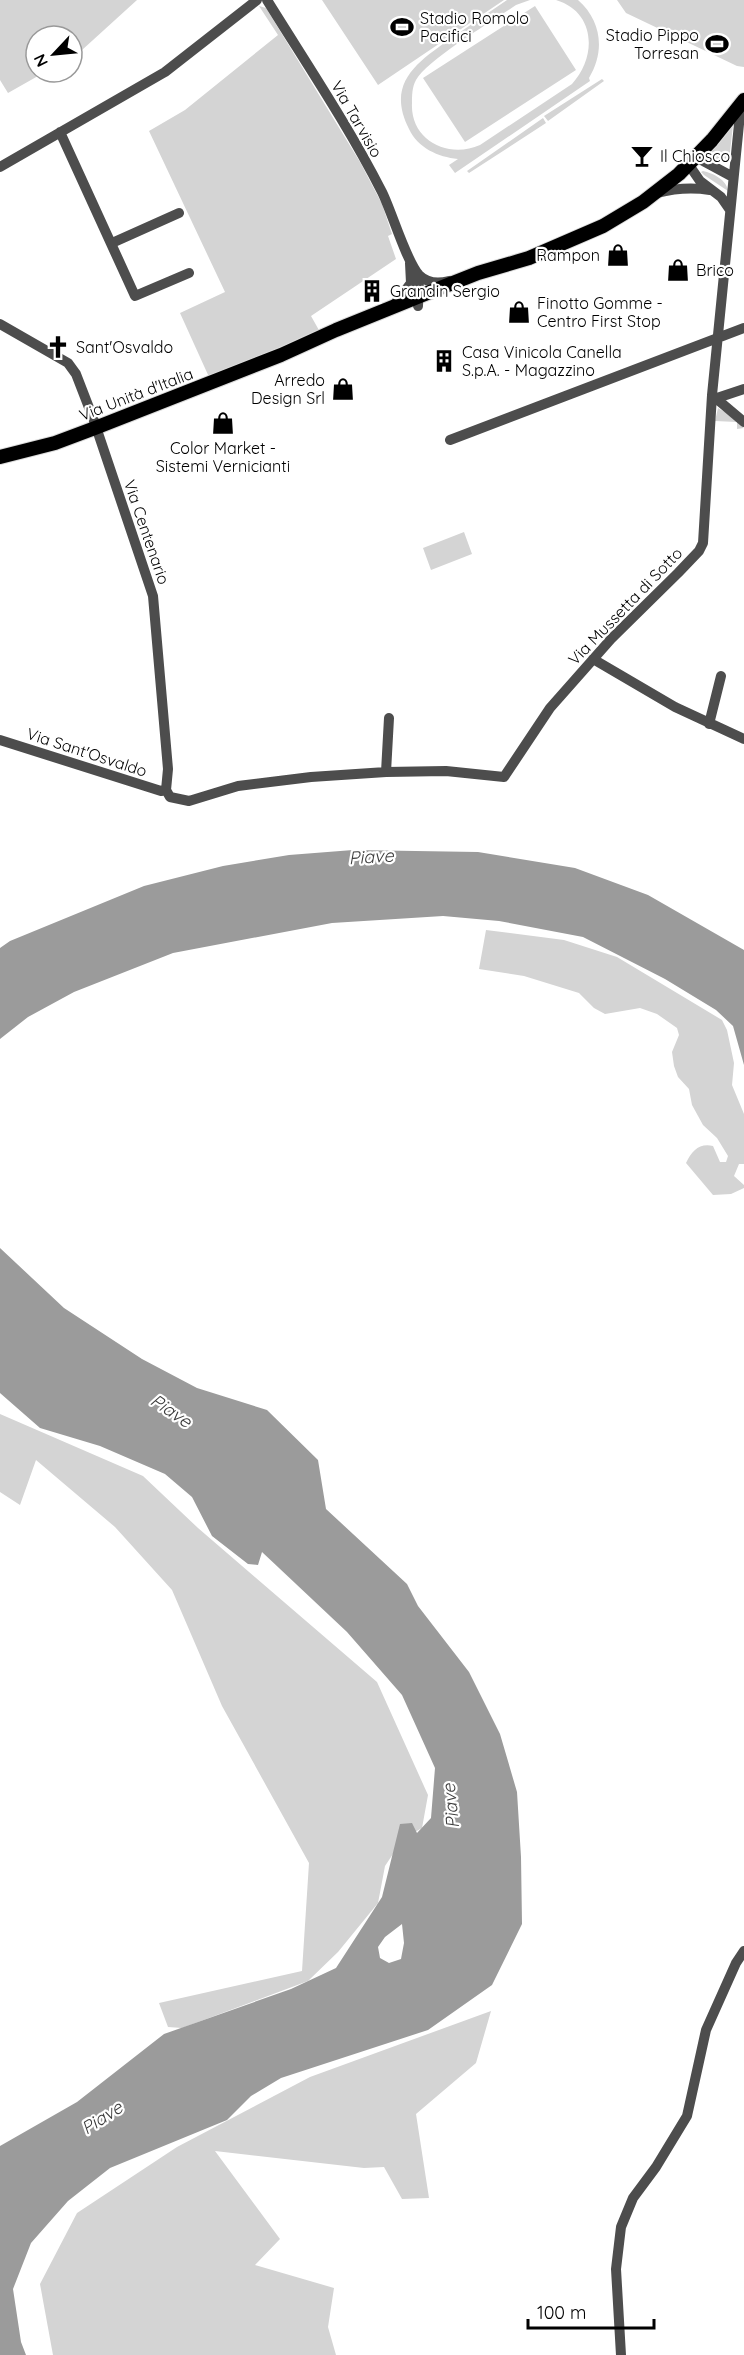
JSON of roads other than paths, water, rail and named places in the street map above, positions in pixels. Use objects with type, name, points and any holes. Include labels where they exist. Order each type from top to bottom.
[{"type":"main road","name":"Via Unità d'Italia","points":[[0,457],[55,443],[95,428],[281,355],[389,309],[511,268],[519,262],[603,226],[654,194],[692,161],[743,102]]},
{"type":"main road","name":"Via Unità d'Italia","points":[[281,355],[290,355],[306,349],[478,273],[519,262]]},
{"type":"street","points":[[0,167],[165,72],[257,0]]},
{"type":"street","name":"Via Tarvisio","points":[[267,0],[382,191],[410,260],[419,275],[420,300]]},
{"type":"street","name":"Via Mussetta di Sotto","points":[[168,793],[179,801],[189,801],[238,786],[311,777],[386,772],[446,771],[504,777],[550,708],[611,639],[692,558],[703,543],[718,337],[733,177],[743,102]]},
{"type":"street","points":[[60,132],[135,296],[189,273]]},
{"type":"street","points":[[692,161],[733,177]]},
{"type":"street","points":[[692,161],[700,181],[720,197],[730,210]]},
{"type":"street","points":[[654,194],[674,188],[693,187],[710,190]]},
{"type":"street","points":[[112,243],[179,213]]},
{"type":"street","name":"Via Tarvisio","points":[[410,260],[411,283]]},
{"type":"street","points":[[419,275],[429,281],[442,283],[478,273]]},
{"type":"street","points":[[389,309],[399,301],[411,283],[420,300]]},
{"type":"street","name":"Via Centenario","points":[[0,324],[68,363],[76,374],[153,596],[168,768],[168,793]]},
{"type":"street","points":[[450,440],[744,328]]},
{"type":"street","points":[[714,397],[744,389]]},
{"type":"street","points":[[714,397],[744,422]]},
{"type":"street","points":[[593,659],[640,688],[709,724],[744,739]]},
{"type":"street","points":[[709,724],[721,676]]},
{"type":"street","points":[[386,772],[389,718]]},
{"type":"street","name":"Via Sant'Osvaldo","points":[[0,740],[168,793]]},
{"type":"street","points":[[621,2355],[616,2269],[621,2227],[633,2198],[656,2167],[687,2116],[706,2030],[736,1963],[744,1951]]},
{"type":"water","name":"Piave","points":[[353,850],[478,852],[575,868],[648,895],[744,950],[744,1065],[733,1026],[716,1010],[665,979],[583,937],[499,921],[443,916],[332,923],[173,953],[74,992],[28,1017],[0,1039],[0,948],[10,941],[144,886],[223,866],[289,855]]},
{"type":"water","name":"Piave","points":[[0,1248],[64,1308],[142,1359],[197,1388],[267,1410],[318,1460],[326,1509],[407,1584],[418,1606],[469,1672],[500,1734],[517,1792],[521,1857],[522,1924],[492,1985],[428,2030],[281,2078],[251,2096],[227,2120],[110,2168],[68,2201],[31,2243],[13,2289],[21,2342],[26,2355],[0,2355],[0,2146],[77,2102],[164,2034],[291,1989],[336,1968],[382,1897],[400,1824],[412,1823],[417,1833],[431,1818],[435,1768],[402,1695],[347,1632],[262,1552],[258,1565],[248,1564],[212,1536],[192,1497],[165,1474],[100,1446],[40,1428],[0,1393]],"holes":[[[402,1924],[404,1943],[401,1959],[389,1963],[380,1958],[378,1947],[385,1937]]]},
{"type":"place","name":"Stadio Romolo Pacifici","points":[[402,27]]},
{"type":"place","name":"Stadio Pippo Torresan","points":[[717,44]]},
{"type":"place","name":"Il Chiosco","points":[[642,156]]},
{"type":"place","name":"Rampon","points":[[618,255]]},
{"type":"place","name":"Brico","points":[[678,270]]},
{"type":"place","name":"Grandin Sergio","points":[[372,291]]},
{"type":"place","name":"Finotto Gomme - Centro First Stop","points":[[519,312]]},
{"type":"place","name":"Sant'Osvaldo","points":[[58,347]]},
{"type":"place","name":"Casa Vinicola Canella S.p.A. - Magazzino","points":[[444,361]]},
{"type":"place","name":"Arredo Design Srl","points":[[343,389]]},
{"type":"place","name":"Color Market - Sistemi Vernicianti","points":[[223,423]]}]
